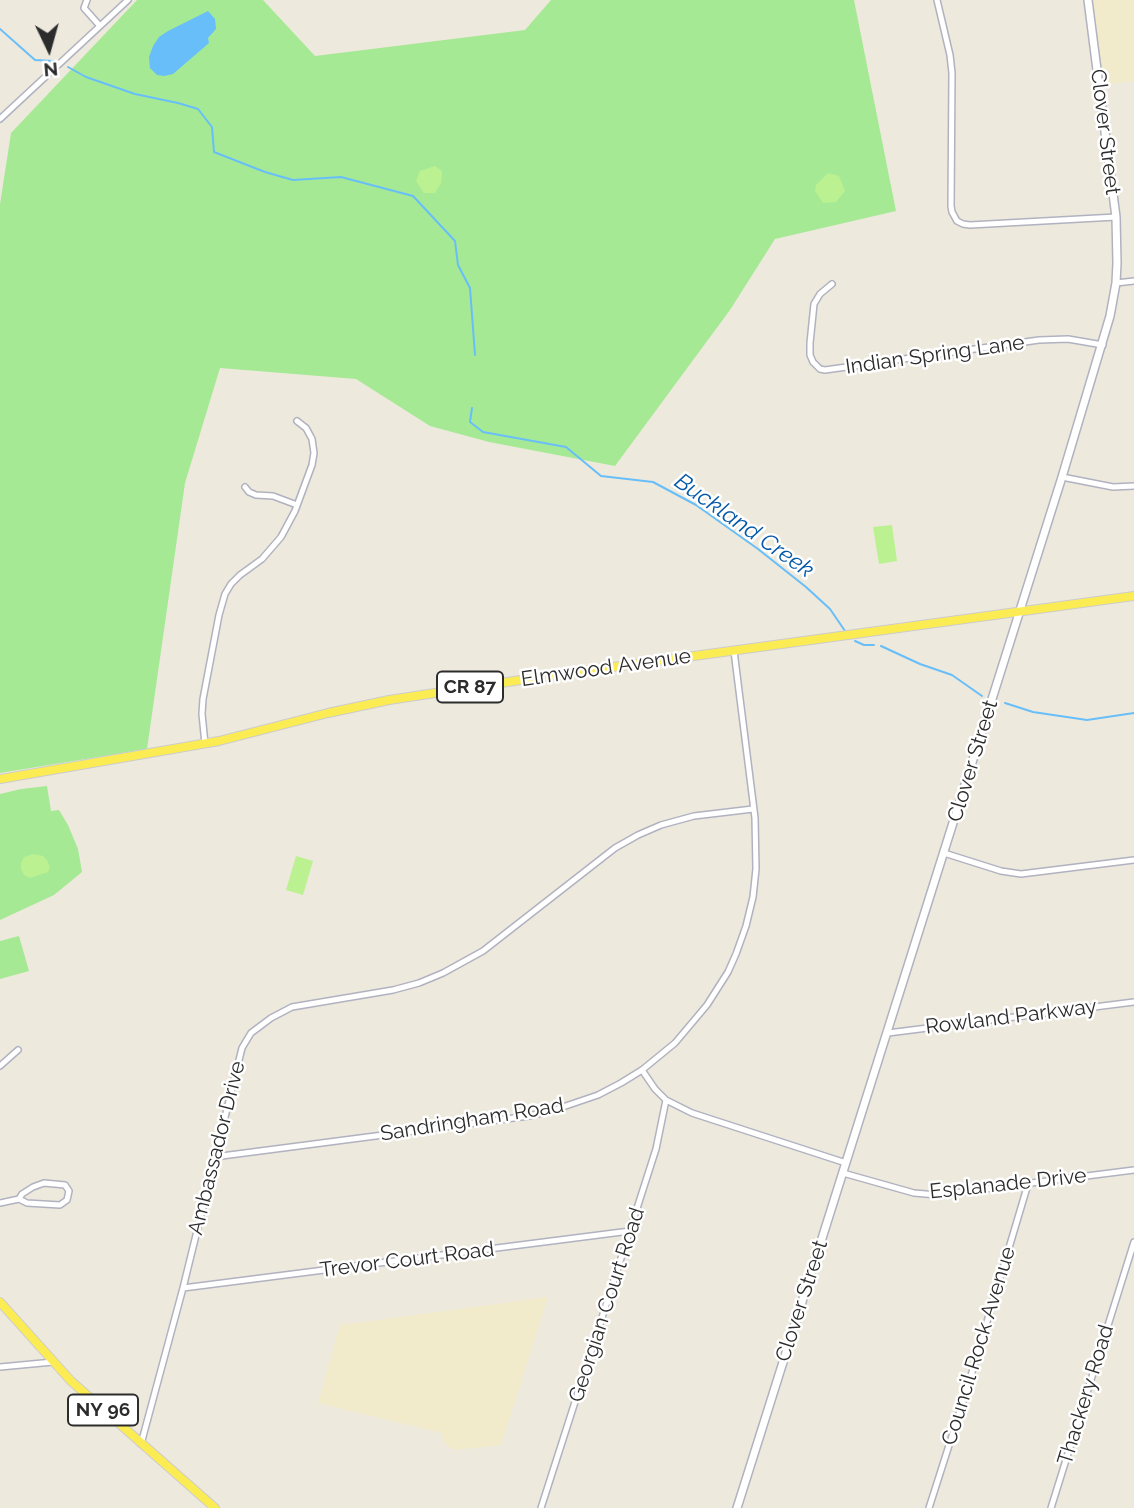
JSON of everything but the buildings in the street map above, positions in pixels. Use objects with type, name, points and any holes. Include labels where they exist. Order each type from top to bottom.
[{"type":"main road","name":"Clover Street","points":[[737,1508],[1062,477],[1110,316],[1116,283],[1116,217],[1088,0]]},
{"type":"main road","name":"Elmwood Avenue","points":[[0,779],[205,744],[346,708],[389,700],[1134,596]]},
{"type":"main road","name":"NY 96","points":[[0,1302],[81,1390],[215,1508]]},
{"type":"street","points":[[87,0],[84,8],[100,26]]},
{"type":"street","points":[[0,119],[128,0]]},
{"type":"street","points":[[937,0],[952,73],[951,206],[957,221],[970,225],[1116,217]]},
{"type":"street","points":[[1116,283],[1134,281]]},
{"type":"street","name":"Indian Spring Lane","points":[[832,284],[820,294],[814,304],[810,355],[820,369],[1039,340],[1068,339],[1102,345]]},
{"type":"street","points":[[205,744],[203,699],[225,594],[240,575],[262,559],[288,527],[312,465],[312,439],[297,421]]},
{"type":"street","points":[[1062,477],[1113,487],[1134,486]]},
{"type":"street","points":[[245,487],[256,495],[273,496],[297,505]]},
{"type":"street","name":"Sandringham Road","points":[[214,1157],[529,1116],[590,1098],[621,1083],[665,1052],[696,1020],[719,986],[736,954],[746,926],[755,884],[753,809],[734,651]]},
{"type":"street","name":"Ambassador Drive","points":[[141,1444],[183,1288],[242,1048],[251,1033],[284,1010],[301,1004],[377,994],[432,978],[483,951],[615,848],[638,835],[694,816],[753,809]]},
{"type":"street","points":[[944,853],[994,869],[1021,874],[1134,860]]},
{"type":"street","name":"Rowland Parkway","points":[[888,1033],[1134,1002]]},
{"type":"street","points":[[0,1066],[18,1050]]},
{"type":"street","points":[[642,1070],[655,1090],[666,1100],[692,1113],[846,1163]]},
{"type":"street","name":"Georgian Court Road","points":[[541,1508],[656,1149],[666,1100]]},
{"type":"street","name":"Esplanade Drive","points":[[843,1172],[914,1193],[937,1195],[1134,1170]]},
{"type":"street","points":[[0,1203],[19,1199],[27,1203],[60,1205],[67,1200],[69,1191],[65,1185],[44,1182],[22,1194],[19,1199]]},
{"type":"street","name":"Council Rock Avenue","points":[[929,1508],[1028,1184]]},
{"type":"street","name":"Trevor Court Road","points":[[183,1288],[630,1231]]},
{"type":"street","name":"Thackery Road","points":[[1051,1508],[1134,1242]]},
{"type":"street","points":[[0,1367],[53,1362]]},
{"type":"shaded area","points":[[1093,0],[1134,0],[1134,81],[1104,85]]},
{"type":"shaded area","points":[[548,1297],[501,1445],[453,1450],[443,1442],[442,1433],[318,1403],[340,1325]]},
{"type":"green space","points":[[137,0],[263,0],[315,56],[525,30],[551,0],[854,0],[896,211],[775,239],[730,310],[615,466],[489,442],[430,426],[356,379],[220,368],[185,483],[147,749],[0,773],[0,204],[11,133]]},
{"type":"green space","points":[[435,166],[442,171],[441,183],[435,193],[424,193],[416,181],[420,171]]},
{"type":"green space","points":[[828,173],[839,176],[845,191],[836,202],[823,203],[815,191],[816,185]]},
{"type":"green space","points":[[892,525],[897,561],[879,564],[873,527]]},
{"type":"green space","points":[[47,786],[51,811],[59,810],[68,825],[78,849],[82,872],[54,895],[0,920],[0,794]]},
{"type":"green space","points":[[33,854],[43,856],[50,867],[48,872],[30,878],[24,875],[21,863],[24,857]]},
{"type":"green space","points":[[296,856],[313,861],[303,895],[286,890]]},
{"type":"green space","points":[[19,936],[29,971],[0,979],[0,941]]},
{"type":"water","points":[[208,11],[215,19],[216,29],[208,38],[209,43],[173,74],[157,75],[150,68],[149,57],[159,37]]},
{"type":"waterway","name":"Buckland Creek","points":[[0,29],[35,60],[54,61]]},
{"type":"waterway","name":"Buckland Creek","points":[[68,67],[86,77],[135,94],[198,109],[212,127],[214,152],[265,172],[293,180],[341,177],[413,196],[455,241],[458,265],[470,288],[475,355]]},
{"type":"waterway","name":"Buckland Creek","points":[[472,408],[470,422],[483,432],[566,447],[601,476],[653,482],[696,505],[806,587],[830,609],[845,631]]},
{"type":"waterway","name":"Buckland Creek","points":[[855,641],[874,645]]},
{"type":"waterway","name":"Buckland Creek","points":[[881,646],[952,675],[982,696]]},
{"type":"waterway","name":"Buckland Creek","points":[[1005,703],[1033,712],[1087,720],[1134,713]]}]
